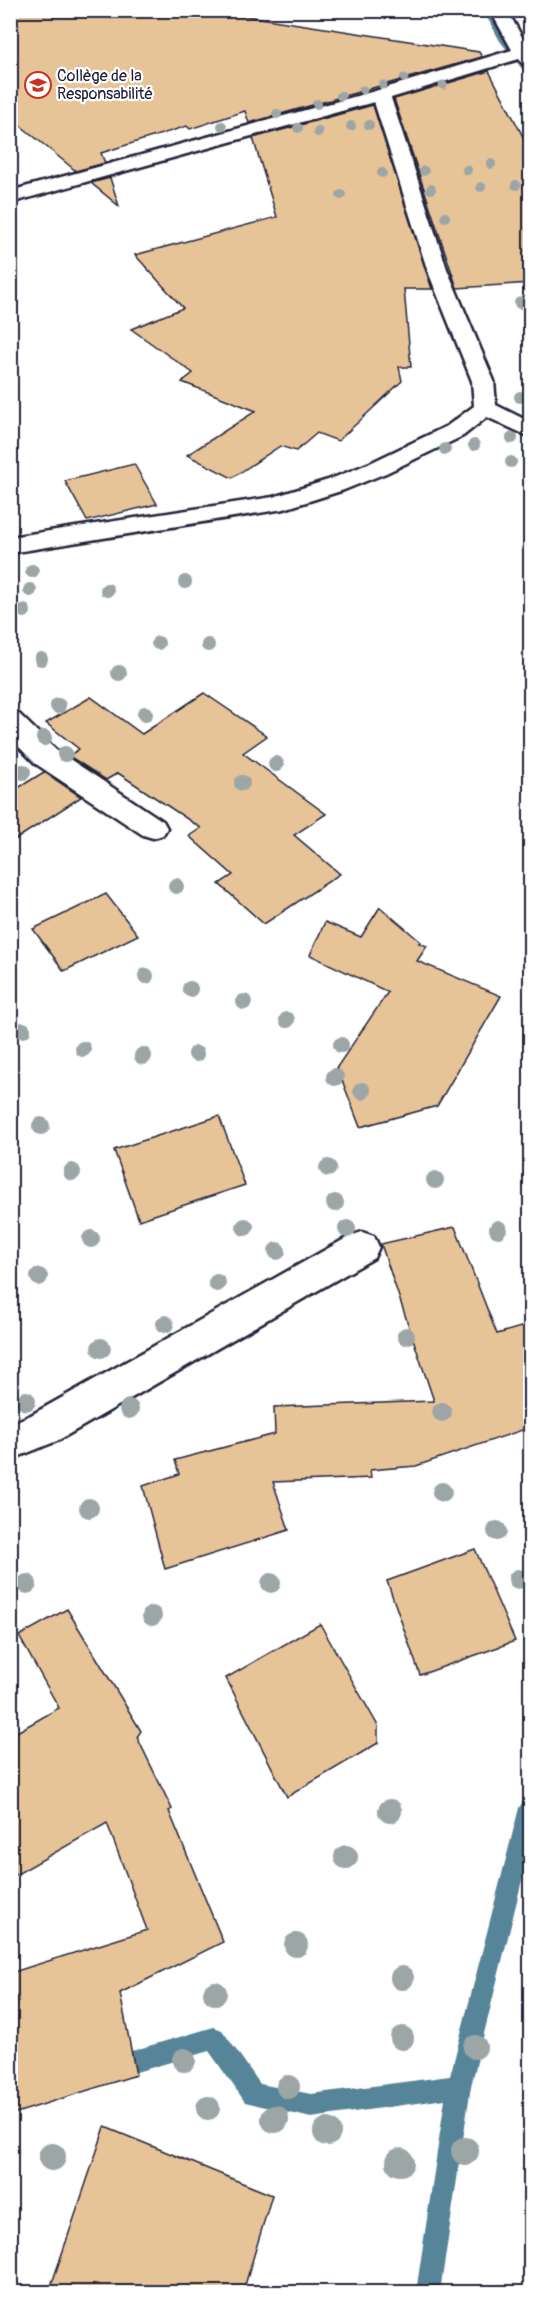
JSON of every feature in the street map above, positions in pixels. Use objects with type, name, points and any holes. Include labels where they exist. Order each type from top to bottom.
[{"type":"street","points":[[10,198],[528,54],[498,10]]},
{"type":"street","points":[[381,95],[437,269],[483,381],[485,408]]},
{"type":"street","points":[[485,408],[531,430]]},
{"type":"street","points":[[10,545],[276,504],[336,485],[378,468],[455,431],[485,408]]},
{"type":"street","points":[[10,721],[46,757],[153,828]]},
{"type":"street","points":[[10,1442],[44,1428],[362,1246]]},
{"type":"building","points":[[10,10],[209,10],[479,52],[482,57],[249,123],[245,111],[190,129],[187,126],[101,153],[105,163],[76,171],[10,117]]},
{"type":"building","points":[[489,71],[531,152],[531,283],[457,288],[394,99]]},
{"type":"building","points":[[373,105],[432,289],[404,289],[411,367],[399,367],[402,381],[338,441],[317,433],[296,451],[280,446],[232,478],[187,455],[256,411],[182,382],[193,373],[131,329],[183,308],[135,255],[277,217],[253,138]]},
{"type":"building","points":[[110,178],[119,206],[91,183]]},
{"type":"building","points":[[134,464],[157,504],[87,521],[65,481]]},
{"type":"building","points":[[204,693],[267,736],[243,753],[326,814],[294,835],[340,874],[264,924],[219,884],[233,875],[189,836],[201,828],[118,773],[106,780],[69,756],[79,749],[46,723],[91,697],[142,734]]},
{"type":"building","points":[[44,772],[81,797],[10,843],[10,793]]},
{"type":"building","points":[[106,894],[138,935],[64,971],[33,929]]},
{"type":"building","points":[[380,907],[421,942],[419,943],[427,946],[417,961],[501,996],[437,1106],[360,1127],[337,1067],[388,992],[310,955],[325,922],[361,937]]},
{"type":"building","points":[[219,1116],[245,1185],[139,1220],[114,1150]]},
{"type":"building","points":[[455,1227],[497,1334],[531,1324],[531,1427],[416,1466],[370,1470],[371,1478],[273,1482],[289,1530],[165,1569],[143,1486],[179,1474],[175,1460],[275,1434],[274,1407],[434,1401],[381,1244]]},
{"type":"building","points":[[475,1549],[515,1641],[420,1675],[387,1581]]},
{"type":"building","points":[[67,1609],[141,1731],[137,1737],[172,1809],[169,1811],[223,1942],[120,1993],[136,2075],[10,2115],[10,1973],[147,1930],[107,1823],[10,1878],[10,1736],[59,1708],[19,1636]]},
{"type":"building","points":[[320,1624],[378,1726],[378,1743],[287,1797],[226,1678]]},
{"type":"building","points":[[105,2127],[272,2195],[243,2292],[49,2292]]},
{"type":"waterway","points":[[487,10],[504,41],[530,73]]},
{"type":"waterway","points":[[459,2086],[530,1808]]},
{"type":"waterway","points":[[112,2067],[214,2038],[253,2094],[311,2106],[459,2086]]},
{"type":"waterway","points":[[428,2292],[459,2086]]},
{"type":"place","name":"Collège de la Responsabilité","points":[[38,85]]}]
